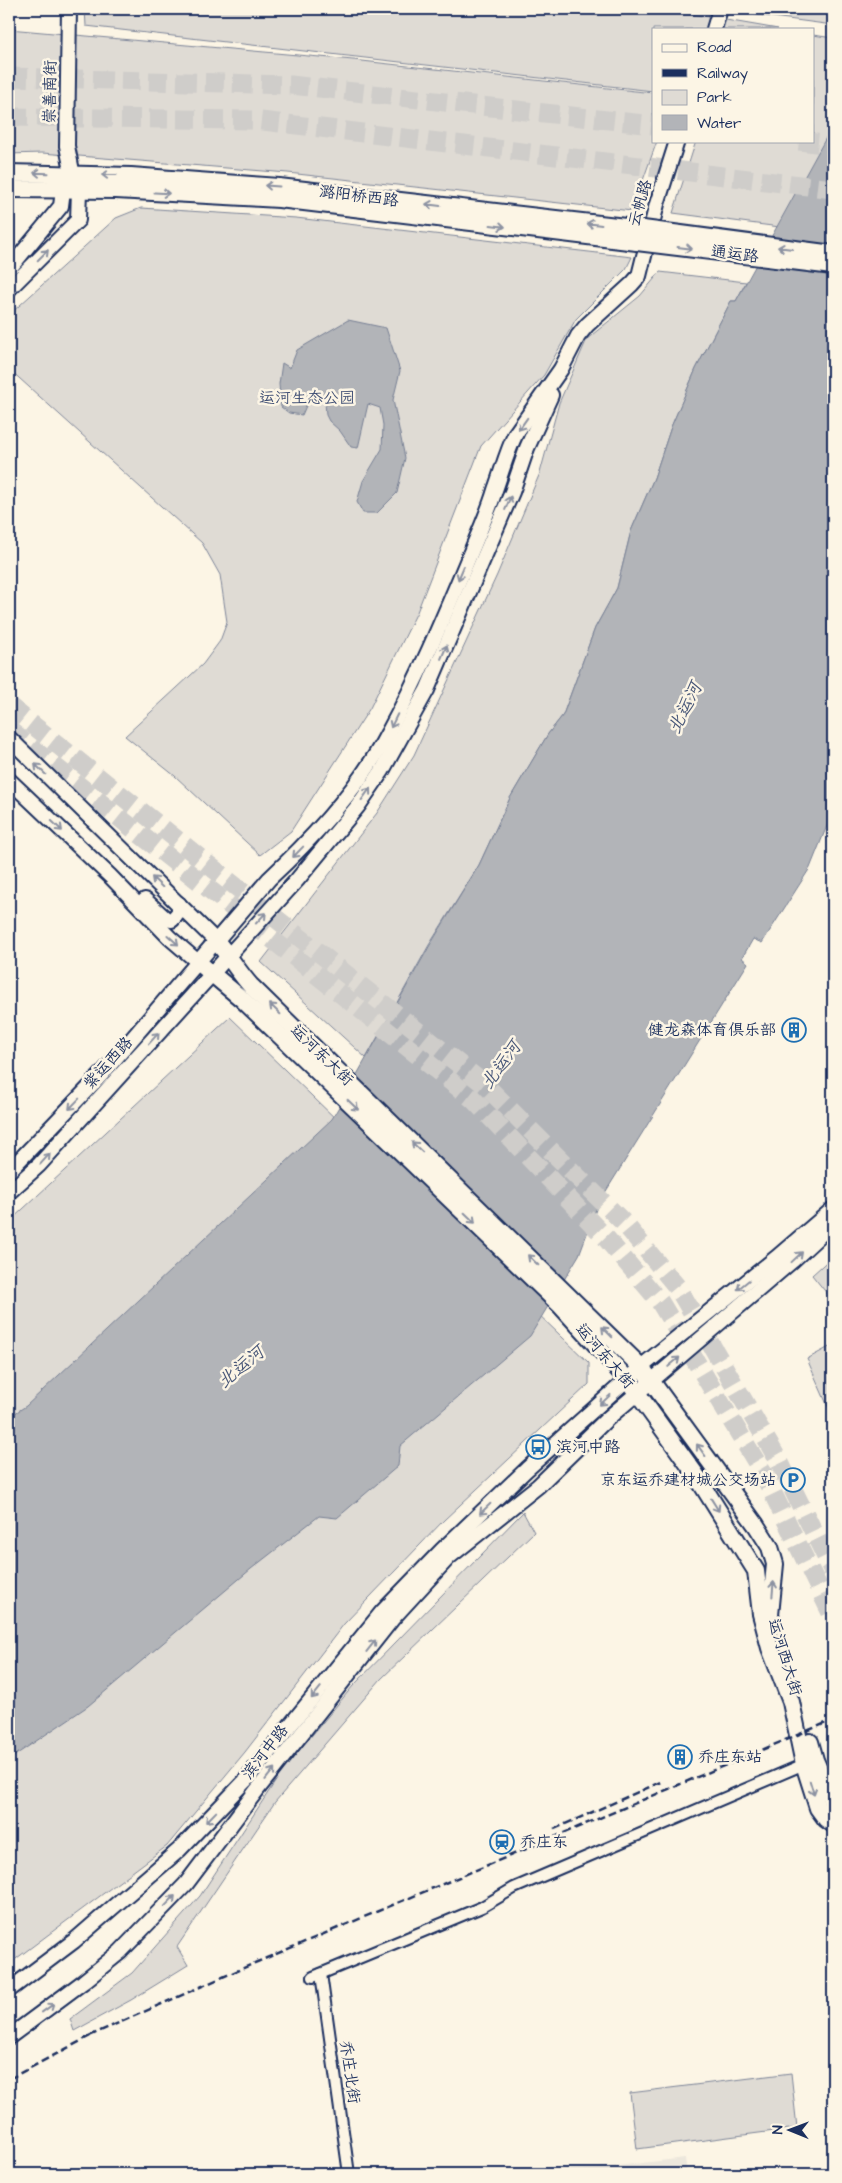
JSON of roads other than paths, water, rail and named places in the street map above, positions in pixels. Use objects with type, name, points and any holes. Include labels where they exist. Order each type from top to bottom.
[{"type":"main road","name":"崇善南街","points":[[9,289],[78,220],[67,146],[69,9]]},
{"type":"main road","points":[[714,28],[720,9]]},
{"type":"main road","name":"云帆路","points":[[560,369],[578,336],[587,325],[639,276],[657,204],[677,142]]},
{"type":"main road","points":[[9,173],[72,185]]},
{"type":"main road","points":[[9,189],[72,185]]},
{"type":"main road","points":[[9,268],[61,206],[72,185]]},
{"type":"main road","name":"潞阳桥西路","points":[[72,185],[116,190],[279,199],[640,236]]},
{"type":"main road","name":"通运路","points":[[640,236],[833,254]]},
{"type":"main road","name":"通运路","points":[[640,236],[833,266]]},
{"type":"main road","name":"紫运西路","points":[[9,1171],[102,1074],[269,879],[299,851],[360,776],[388,734],[421,666],[476,539],[510,444],[560,369]]},
{"type":"main road","name":"紫运西路","points":[[9,1192],[39,1165],[297,880],[358,806],[382,772],[427,690],[512,492],[526,448],[560,376],[560,369]]},
{"type":"main road","name":"运河东大街","points":[[9,738],[216,941],[228,954],[243,978],[247,992]]},
{"type":"main road","name":"运河东大街","points":[[9,780],[110,876],[170,938],[212,973],[247,992],[564,1300],[641,1367]]},
{"type":"main road","points":[[110,876],[135,890],[166,919],[172,920],[176,917],[179,904]]},
{"type":"main road","name":"滨河中路","points":[[9,1990],[74,1941],[179,1850],[245,1781],[383,1611],[527,1469],[641,1367],[776,1258],[833,1209]]},
{"type":"main road","name":"滨河中路","points":[[9,2037],[120,1952],[186,1884],[257,1790],[393,1618],[449,1557],[538,1486],[601,1425],[792,1262],[833,1223]]},
{"type":"main road","name":"运河东大街","points":[[564,1300],[628,1379],[637,1394]]},
{"type":"main road","name":"运河西大街","points":[[641,1367],[770,1547],[775,1564],[770,1615],[797,1699],[818,1808],[826,1819],[833,1824]]},
{"type":"main road","name":"运河西大街","points":[[637,1394],[696,1475],[756,1571],[761,1614],[770,1648],[791,1702],[810,1762],[833,1802]]},
{"type":"street","name":"乔庄北街","points":[[350,2174],[317,1975],[482,1907],[514,1888],[810,1762]]},
{"type":"water","name":"北运河","points":[[833,125],[833,811],[810,868],[762,943],[753,939],[742,958],[748,963],[598,1204],[579,1255],[530,1336],[400,1446],[398,1466],[337,1518],[319,1516],[251,1569],[88,1706],[17,1754],[9,1762],[9,1417],[26,1406],[332,1119],[430,945],[479,865],[510,798],[548,734],[563,715],[595,628],[617,588],[631,531],[654,478],[671,427],[696,369],[731,301],[736,301]]},
{"type":"water","points":[[348,320],[386,328],[400,371],[393,400],[405,458],[397,493],[377,513],[363,513],[357,502],[363,481],[382,449],[383,425],[380,408],[368,404],[358,448],[351,447],[340,431],[329,421],[326,415],[325,402],[319,394],[309,399],[302,415],[289,413],[281,407],[279,384],[282,363],[290,368],[297,350]]},
{"type":"tunnel","points":[[9,77],[291,85],[652,125]]},
{"type":"tunnel","points":[[9,117],[254,120],[833,189]]},
{"type":"tunnel","points":[[808,142],[833,145]]},
{"type":"tunnel","points":[[9,706],[484,1084],[624,1223],[678,1288],[780,1463],[833,1571]]},
{"type":"tunnel","points":[[9,730],[473,1099],[606,1238],[660,1302],[763,1473],[833,1617]]},
{"type":"railway","points":[[89,2036],[257,1962],[833,1720]]},
{"type":"railway","points":[[554,1829],[663,1781]]},
{"type":"railway","points":[[9,2079],[94,2034]]},
{"type":"place","name":"健龙森体育俱乐部","points":[[794,1030]]},
{"type":"place","name":"滨河中路","points":[[538,1447]]},
{"type":"place","name":"京东运乔建材城公交场站","points":[[793,1480]]},
{"type":"place","name":"乔庄东站","points":[[680,1757]]},
{"type":"place","name":"乔庄东","points":[[502,1842]]},
{"type":"park label","name":"运河生态公园","points":[[307,398]]}]
